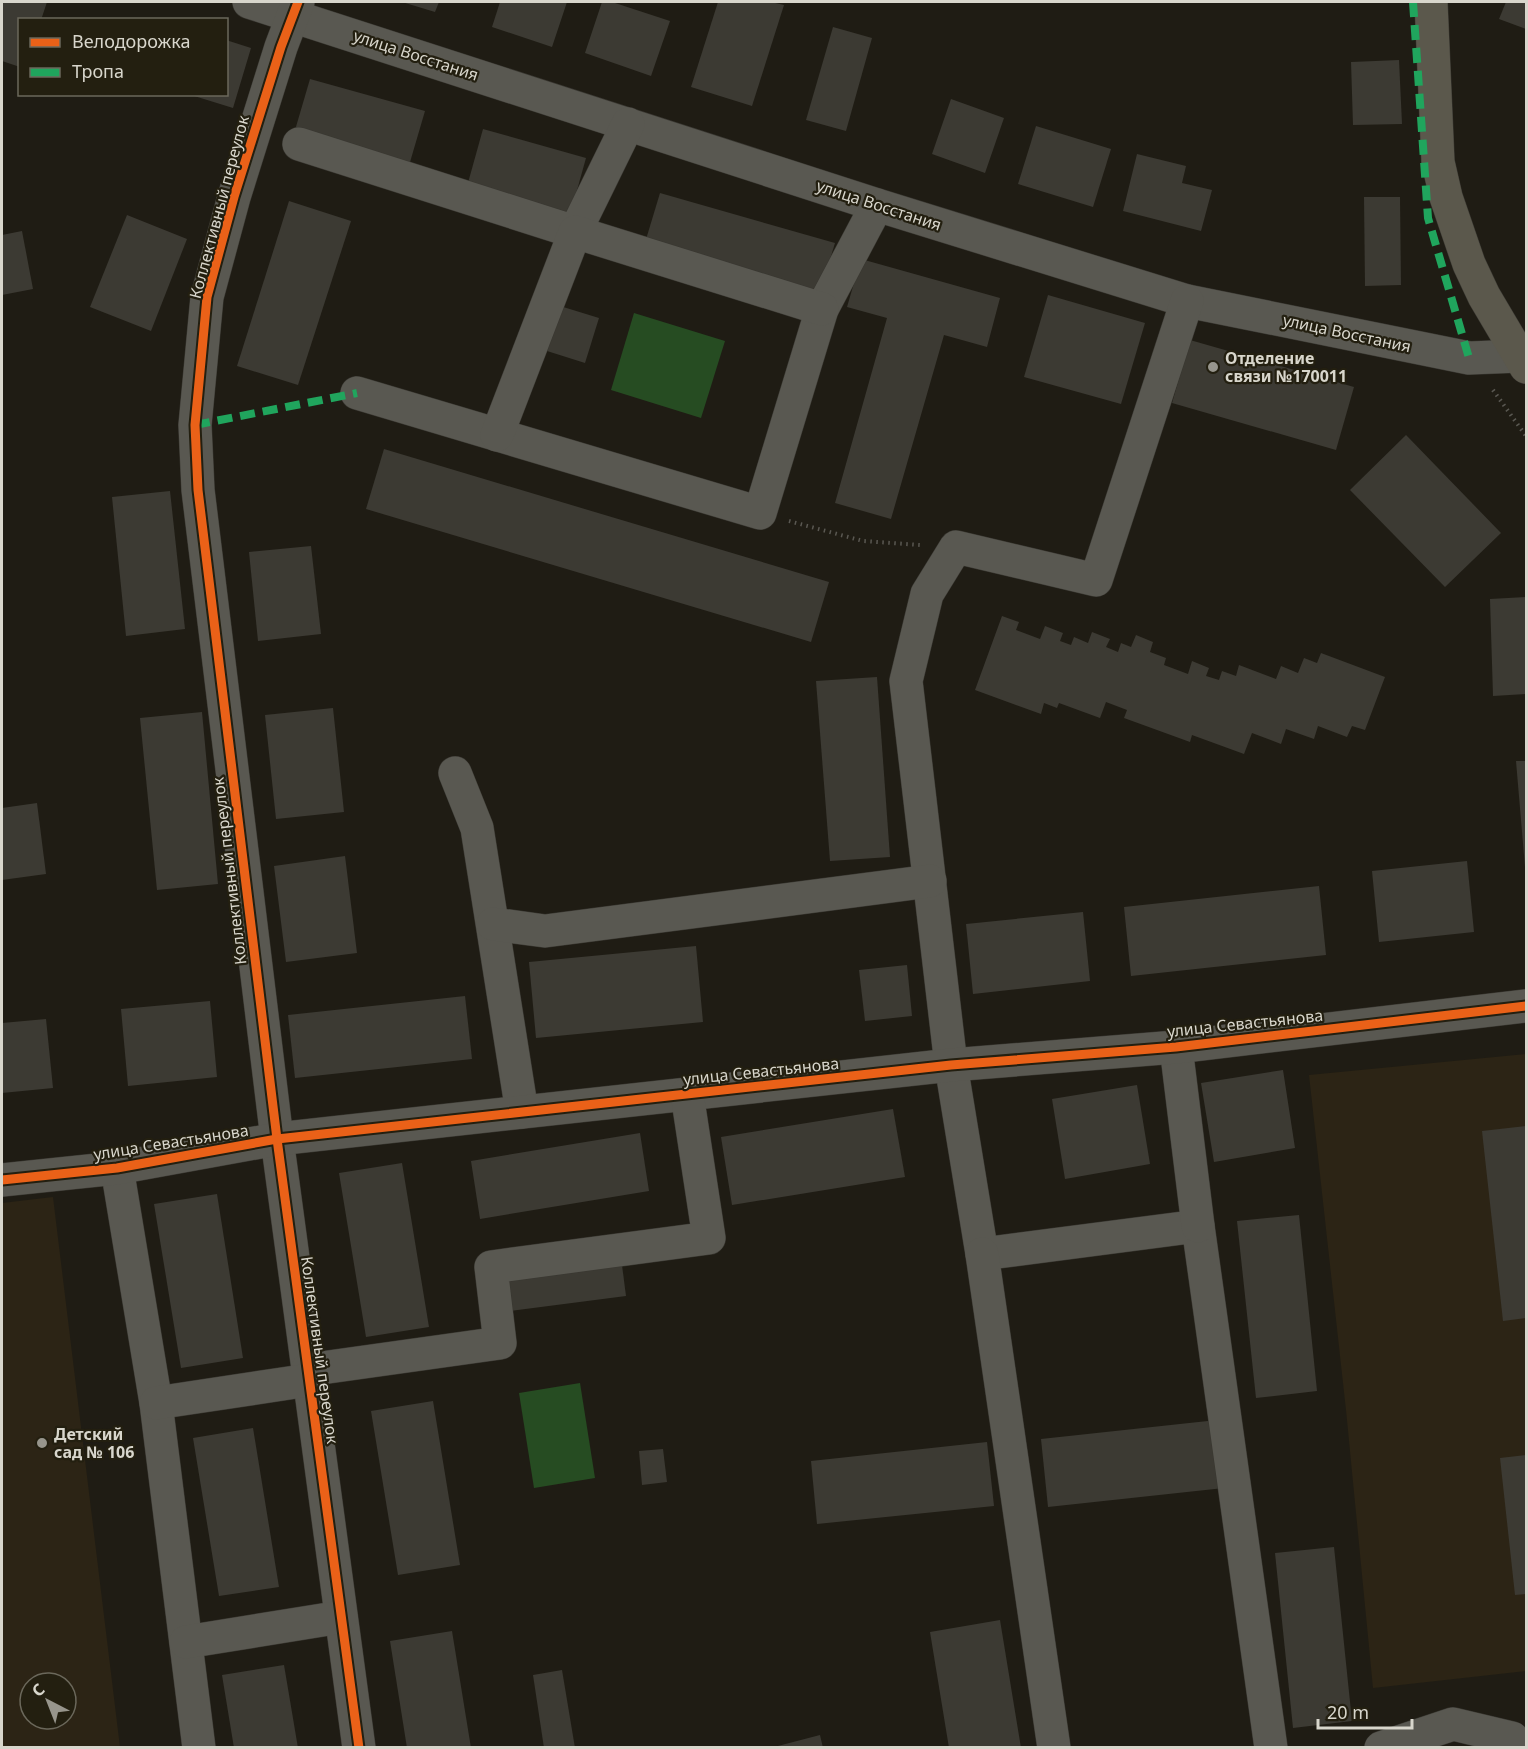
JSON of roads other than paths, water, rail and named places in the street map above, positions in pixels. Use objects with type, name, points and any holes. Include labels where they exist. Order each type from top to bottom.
[{"type":"main road","points":[[1431,2],[1438,162],[1443,185],[1456,231],[1469,264],[1489,306],[1523,361]]},
{"type":"street","name":"улица Восстания","points":[[249,2],[296,8],[628,124],[877,205],[1187,301],[1469,358],[1523,361]]},
{"type":"street","name":"Коллективный переулок","points":[[296,8],[281,47],[237,186],[207,297],[195,425],[198,490],[277,1139],[359,1748]]},
{"type":"street","points":[[497,435],[574,232],[628,124]]},
{"type":"street","points":[[299,144],[822,309]]},
{"type":"street","points":[[357,393],[760,513],[822,309],[877,205]]},
{"type":"street","points":[[1054,1748],[982,1254],[951,1065],[906,681],[927,594],[956,547],[1096,580],[1187,301]]},
{"type":"street","points":[[455,773],[477,828],[522,1112]]},
{"type":"street","points":[[494,924],[545,931],[930,881]]},
{"type":"street","name":"улица Севастьянова","points":[[2,1180],[117,1168],[277,1139],[951,1065],[1176,1047],[1527,1006]]},
{"type":"street","points":[[1176,1047],[1198,1226],[1271,1748]]},
{"type":"street","points":[[156,1403],[500,1343],[491,1267],[709,1238],[687,1094]]},
{"type":"street","points":[[117,1168],[156,1403],[199,1748]]},
{"type":"street","points":[[982,1254],[1198,1226]]},
{"type":"street","points":[[186,1642],[341,1617]]},
{"type":"street","points":[[1381,1748],[1453,1724],[1512,1738],[1514,1748]]},
{"type":"place","name":"Отделение связи №170011","points":[[1213,367]]},
{"type":"place","name":"Детский сад № 106","points":[[42,1443]]}]
